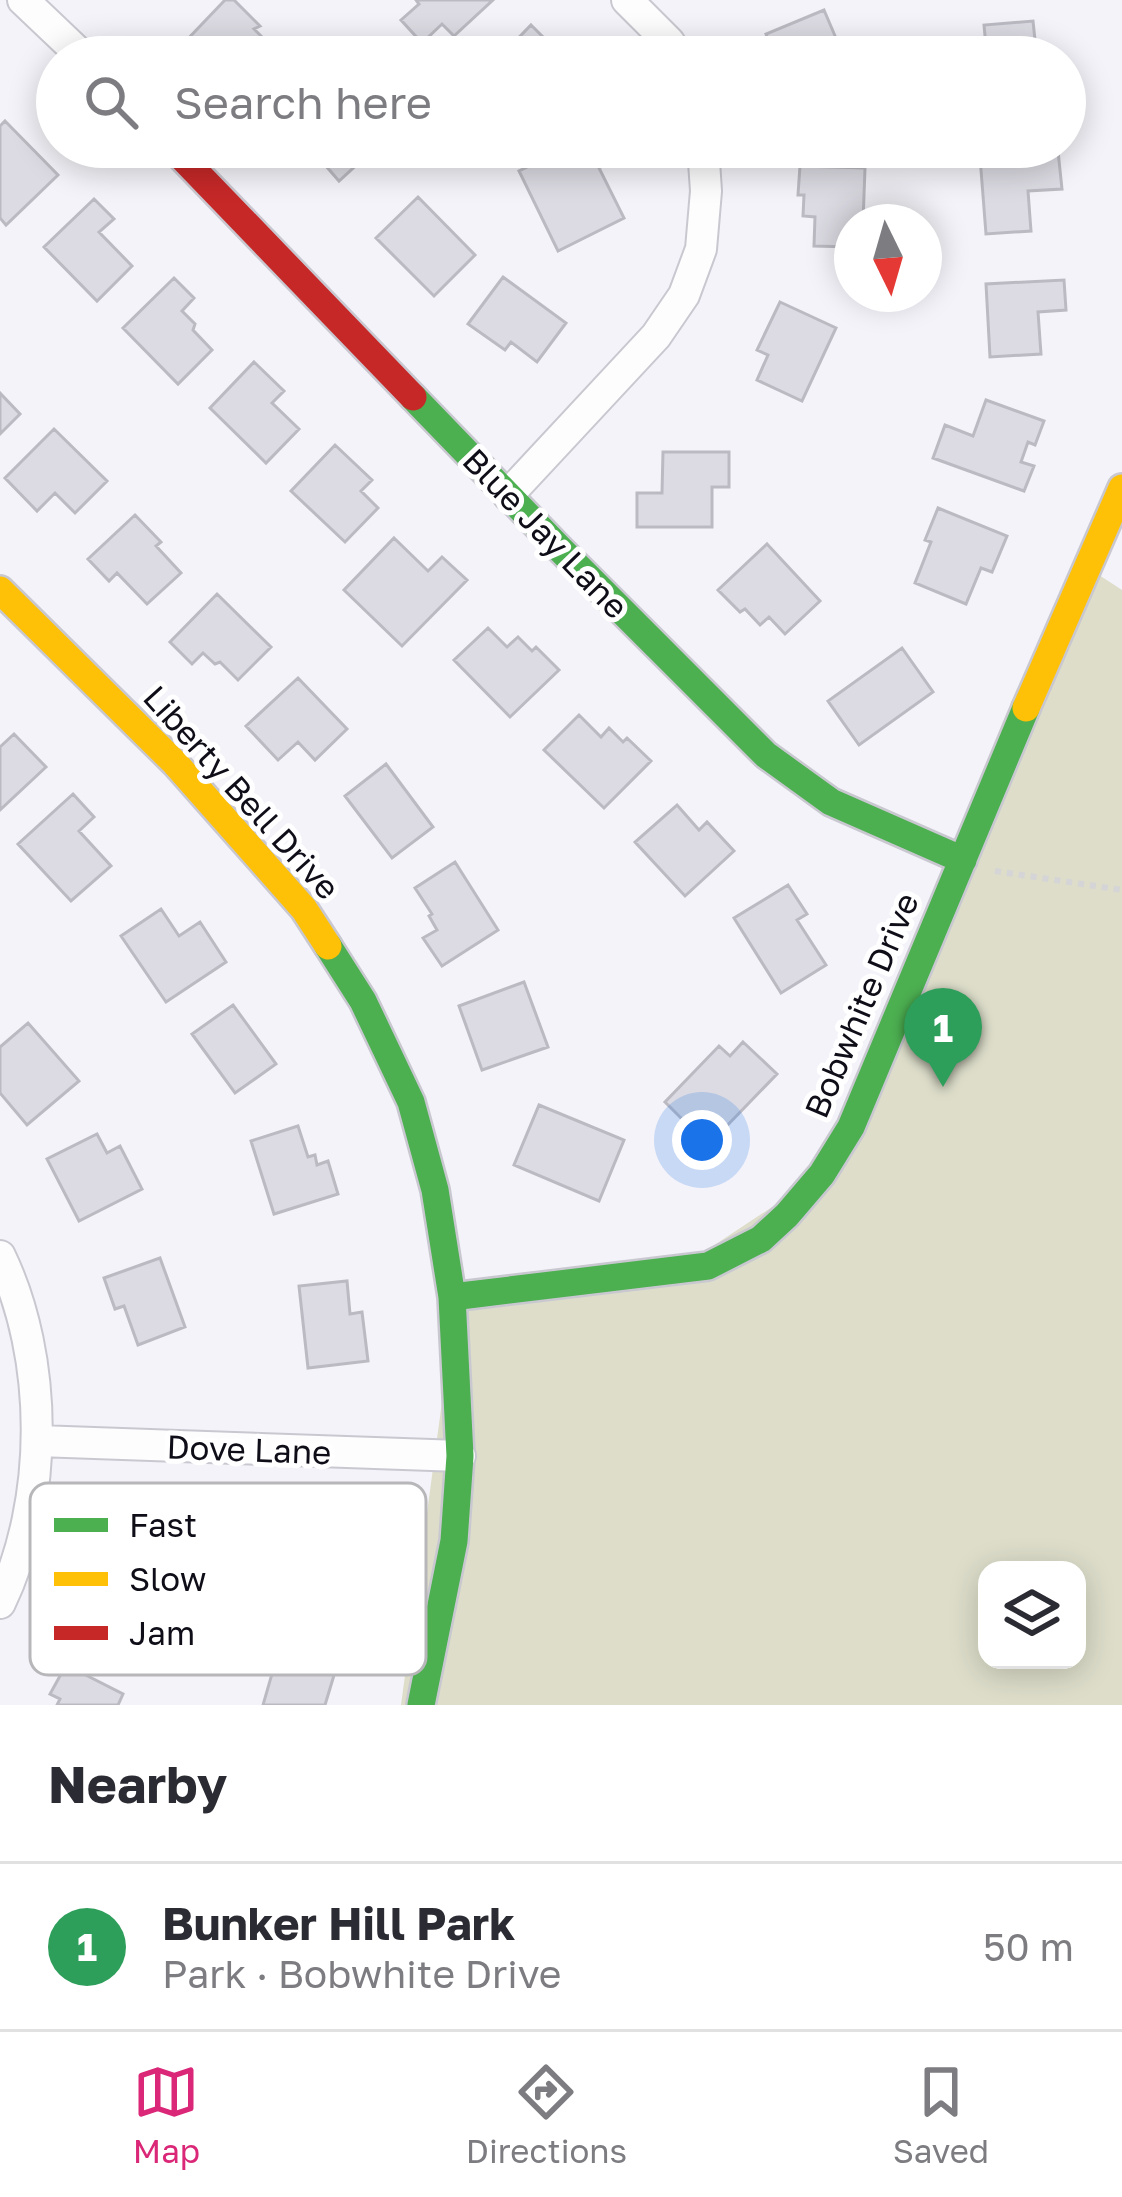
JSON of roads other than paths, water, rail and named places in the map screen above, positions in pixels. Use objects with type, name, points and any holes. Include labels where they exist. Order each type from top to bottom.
[{"type":"street","points":[[23,0],[61,36]]},
{"type":"street","points":[[627,0],[663,36]]},
{"type":"street","name":"Blue Jay Lane","points":[[192,168],[766,755],[832,802],[963,860]]},
{"type":"street","points":[[508,495],[656,336],[684,295],[700,249],[704,168]]},
{"type":"street","name":"Bobwhite Drive","points":[[452,1298],[708,1266],[761,1239],[822,1174],[850,1127],[1122,488]]},
{"type":"street","name":"Liberty Bell Drive","points":[[0,590],[175,763],[304,909],[363,1001],[411,1102],[435,1190],[452,1298],[460,1456],[454,1541],[421,1705]]},
{"type":"street","points":[[0,1256],[28,1337],[38,1442],[32,1483]]},
{"type":"street","name":"Dove Lane","points":[[38,1442],[460,1456]]},
{"type":"street","points":[[0,1603],[25,1537],[30,1500]]},
{"type":"place","name":"Bunker Hill Park","points":[[943,1087]]}]
